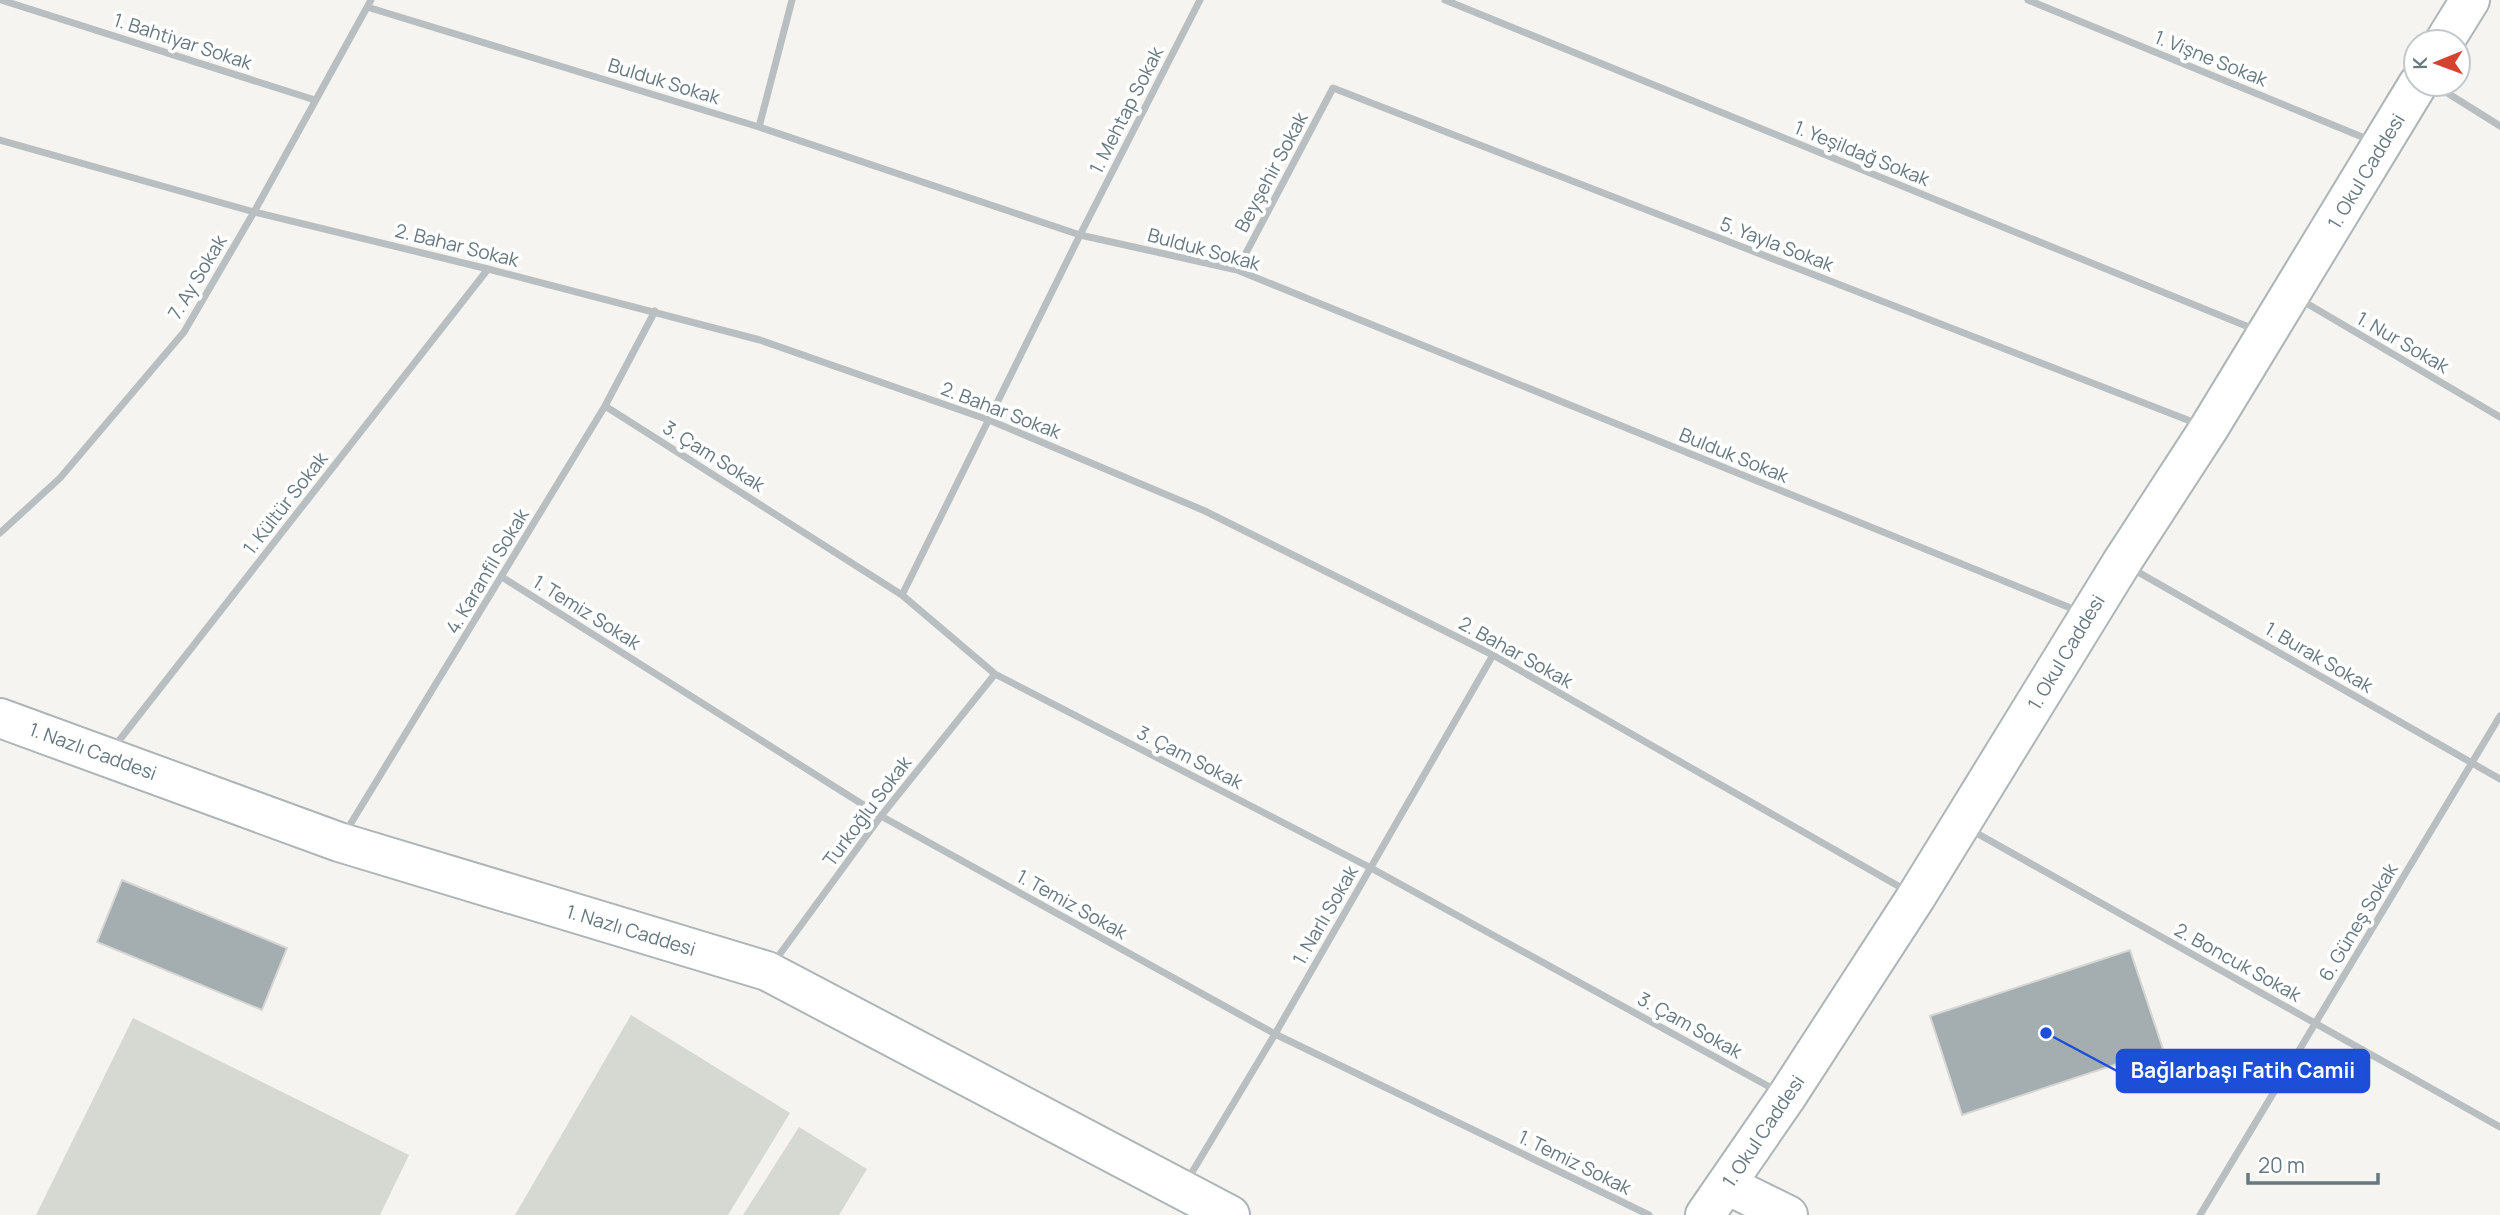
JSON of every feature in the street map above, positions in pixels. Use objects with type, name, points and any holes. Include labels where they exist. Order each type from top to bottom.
[{"type":"street","name":"1. Bahtiyar Sokak","points":[[1,0],[316,100]]},
{"type":"street","points":[[760,127],[792,0]]},
{"type":"street","name":"1. Mehtap Sokak","points":[[902,595],[1200,0]]},
{"type":"street","name":"1. Yeşildağ Sokak","points":[[1445,0],[2266,335]]},
{"type":"street","name":"1. Vişne Sokak","points":[[2028,0],[2382,145]]},
{"type":"street","points":[[2453,28],[2470,0]]},
{"type":"street","name":"7. Ay Sokak","points":[[0,533],[60,478],[184,332],[254,212],[369,3]]},
{"type":"street","name":"Bulduk Sokak","points":[[369,3],[760,127],[1080,235],[1237,270],[2088,616]]},
{"type":"street","name":"Beyşehir Sokak","points":[[1237,270],[1333,89]]},
{"type":"street","name":"5. Yayla Sokak","points":[[1333,89],[2209,428]]},
{"type":"street","name":"1. Okul Caddesi","points":[[1716,1200],[1916,897],[2088,616],[2209,428],[2410,98]]},
{"type":"street","points":[[2455,98],[2500,126]]},
{"type":"street","name":"2. Bahar Sokak","points":[[0,140],[254,212],[655,311],[760,340],[989,420],[1205,511],[1493,655],[1916,897]]},
{"type":"street","name":"1. Kültür Sokak","points":[[107,756],[488,269]]},
{"type":"street","name":"1. Nur Sokak","points":[[2291,294],[2500,417]]},
{"type":"street","name":"4. Karanfil Sokak","points":[[339,842],[605,406],[655,311]]},
{"type":"street","name":"3. Çam Sokak","points":[[605,406],[902,595],[995,674],[1371,868],[1787,1096]]},
{"type":"street","name":"1. Burak Sokak","points":[[2122,562],[2500,779]]},
{"type":"street","name":"1. Temiz Sokak","points":[[502,577],[881,816],[1275,1034],[1649,1215]]},
{"type":"street","name":"1. Narlı Sokak","points":[[1182,1188],[1275,1034],[1493,655]]},
{"type":"street","name":"Turkoğlu Sokak","points":[[767,971],[881,816],[995,674]]},
{"type":"street","name":"6. Güneş Sokak","points":[[2200,1215],[2500,716]]},
{"type":"street","name":"1. Nazlı Caddesi","points":[[0,718],[339,842],[767,971],[1230,1215]]},
{"type":"street","name":"2. Boncuk Sokak","points":[[1961,825],[2500,1127]]},
{"type":"street","points":[[1716,1200],[1788,1215]]},
{"type":"shaded area","points":[[631,1015],[790,1113],[728,1215],[515,1215]]},
{"type":"shaded area","points":[[133,1018],[409,1155],[380,1215],[36,1215]]},
{"type":"shaded area","points":[[799,1127],[867,1169],[839,1215],[743,1215]]},
{"type":"building","points":[[122,880],[287,948],[262,1010],[97,942]]},
{"type":"building","points":[[2130,950],[2163,1049],[1962,1115],[1930,1016]]},
{"type":"place","name":"Bağlarbaşı Fatih Camii","points":[[2046,1033]]}]
